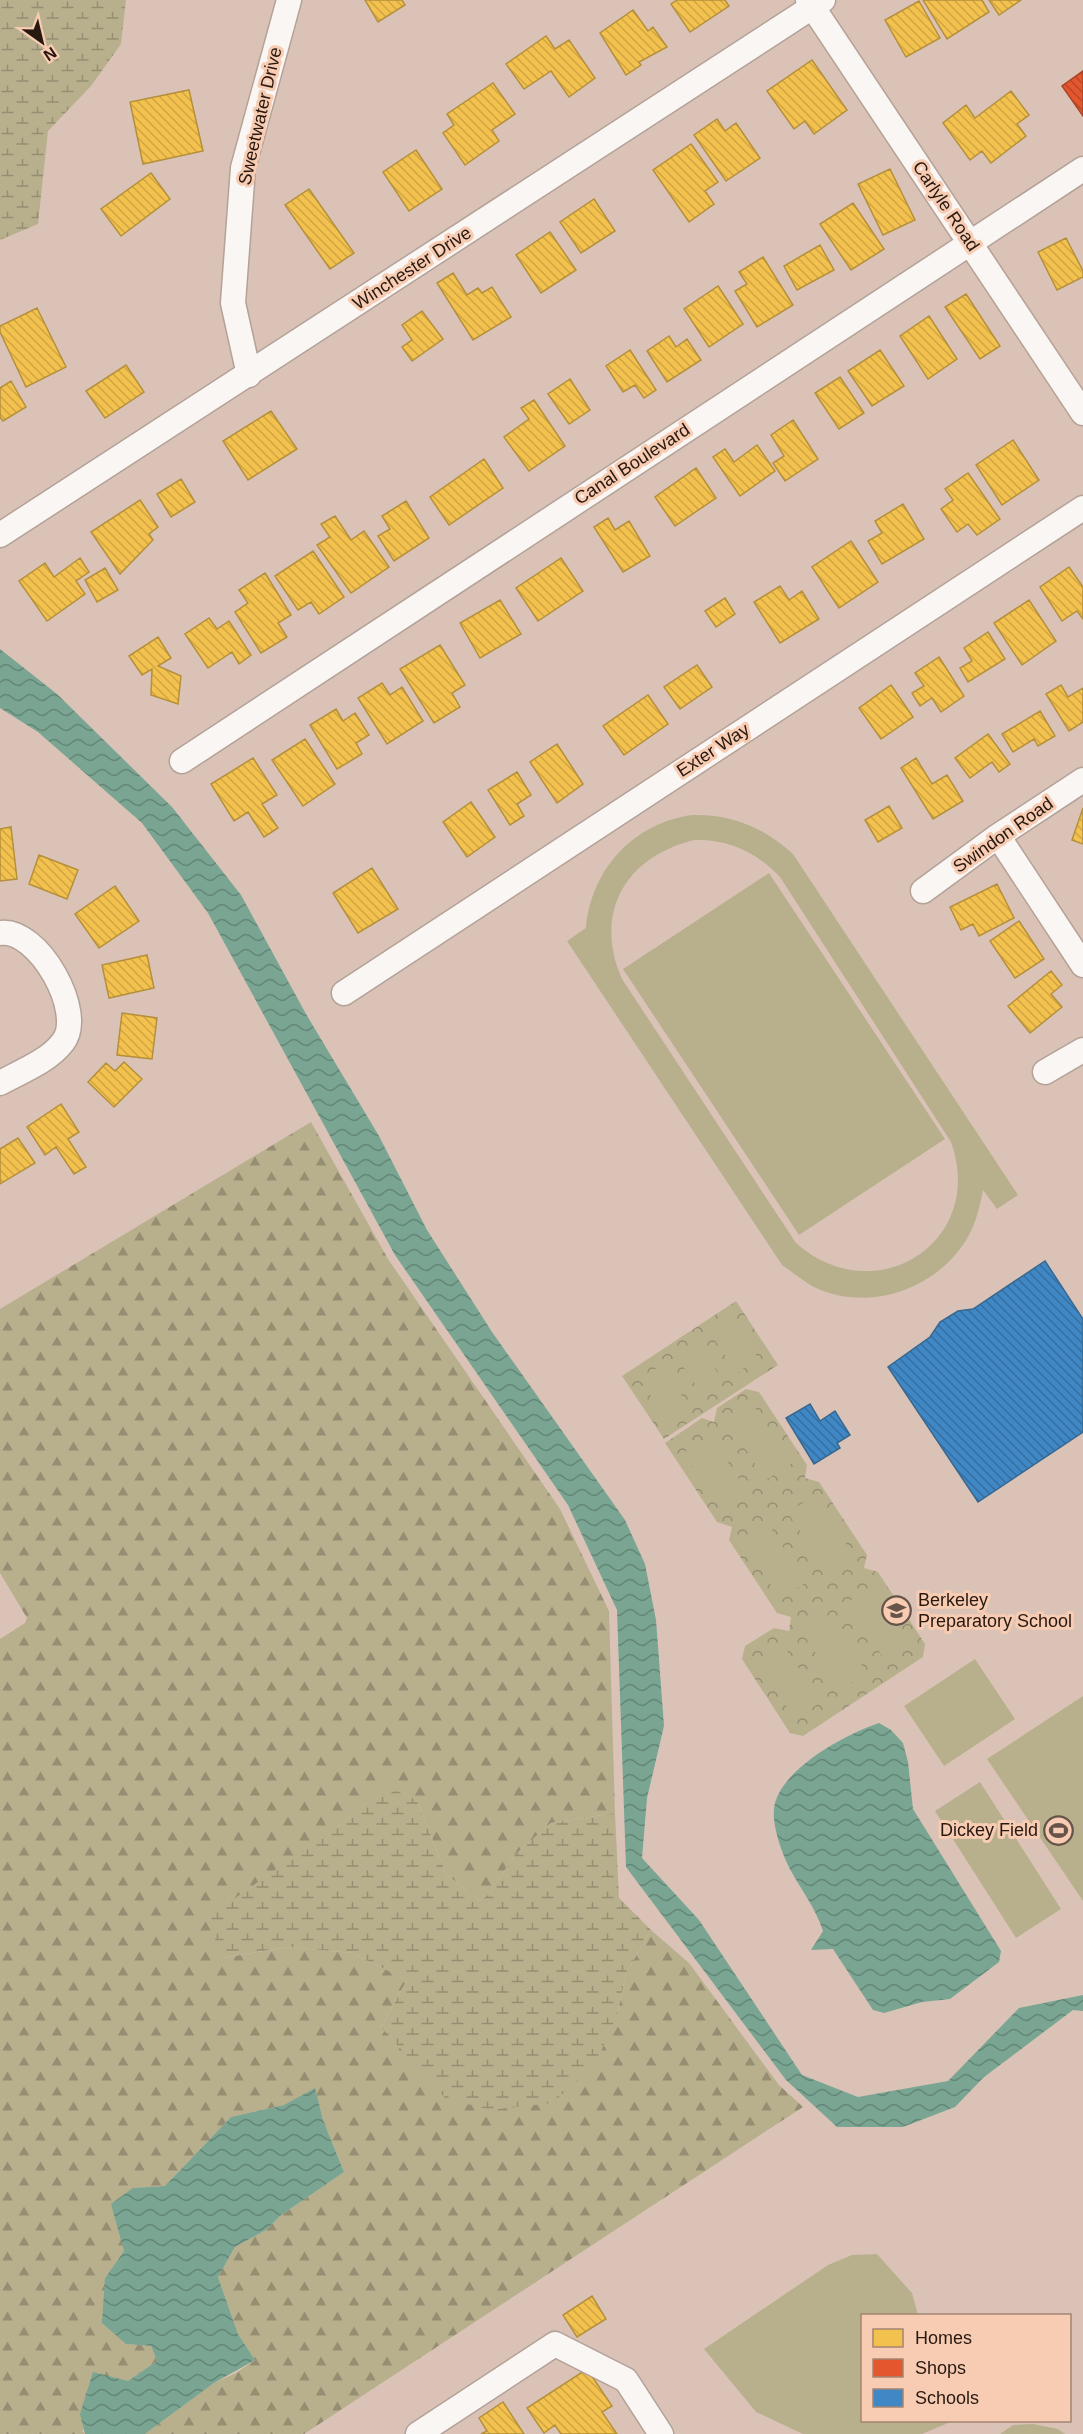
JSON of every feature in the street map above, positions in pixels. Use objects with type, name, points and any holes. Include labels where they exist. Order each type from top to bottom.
[{"type":"street","name":"Sweetwater Drive","points":[[249,375],[233,303],[243,168],[289,0]]},
{"type":"street","name":"Winchester Drive","points":[[0,535],[249,375],[815,2]]},
{"type":"street","name":"Carlyle Road","points":[[815,2],[1083,413]]},
{"type":"street","name":"Canal Boulevard","points":[[182,761],[1083,168]]},
{"type":"street","name":"Exter Way","points":[[344,993],[1083,508]]},
{"type":"street","name":"Swindon Road","points":[[923,891],[998,836],[1083,780]]},
{"type":"street","points":[[998,836],[1083,966]]},
{"type":"street","points":[[0,933],[24,937],[55,972],[70,1017],[64,1042],[42,1059],[0,1083]]},
{"type":"street","points":[[1045,1072],[1083,1050]]},
{"type":"street","points":[[418,2434],[555,2344],[626,2380],[661,2434]]},
{"type":"green space","points":[[0,0],[126,0],[121,44],[91,86],[48,131],[38,224],[0,240]]},
{"type":"green space","points":[[692,815],[707,815],[734,820],[770,836],[793,854],[1018,1195],[997,1209],[983,1190],[975,1221],[960,1249],[930,1277],[912,1287],[892,1294],[872,1297],[831,1294],[812,1286],[782,1265],[567,941],[586,928],[596,887],[606,869],[619,853],[651,828]],"holes":[[[694,840],[730,845],[751,854],[780,877],[951,1142],[958,1178],[953,1210],[939,1236],[917,1256],[889,1268],[859,1271],[827,1263],[796,1243],[622,979],[614,955],[611,932],[614,910],[621,891],[633,874],[670,848]]]},
{"type":"green space","points":[[769,873],[945,1139],[799,1235],[623,969]]},
{"type":"green space","points":[[311,1122],[388,1259],[560,1509],[609,1611],[615,1813],[551,1823],[515,1855],[489,1894],[480,1901],[446,1874],[417,1800],[385,1787],[338,1826],[222,1958],[288,1947],[352,1953],[407,1980],[381,2027],[406,2053],[617,2015],[626,1973],[651,1930],[689,1963],[779,2085],[803,2107],[304,2434],[145,2434],[214,2383],[236,2373],[255,2360],[238,2334],[218,2277],[235,2247],[266,2230],[280,2216],[344,2172],[323,2120],[315,2089],[284,2105],[231,2117],[165,2186],[134,2188],[120,2231],[124,2251],[105,2278],[126,2344],[151,2346],[157,2361],[128,2381],[82,2431],[85,2434],[0,2434],[0,1639],[25,1623],[27,1618],[0,1573],[0,1309]]},
{"type":"green space","points":[[736,1301],[778,1365],[664,1439],[622,1376]]},
{"type":"green space","points":[[731,1319],[758,1358],[737,1373],[710,1333]]},
{"type":"green space","points":[[697,1341],[724,1382],[703,1396],[676,1356]]},
{"type":"green space","points":[[661,1365],[688,1405],[667,1419],[640,1380]]},
{"type":"green space","points":[[746,1389],[759,1392],[807,1465],[805,1478],[819,1482],[867,1555],[864,1568],[878,1572],[925,1644],[923,1657],[803,1736],[790,1733],[742,1659],[745,1646],[774,1628],[789,1631],[791,1617],[777,1613],[729,1540],[732,1527],[717,1522],[665,1443],[702,1418],[714,1422],[717,1408]]},
{"type":"green space","points":[[754,1406],[792,1463],[766,1480],[728,1423]]},
{"type":"green space","points":[[710,1435],[748,1493],[722,1510],[684,1453]]},
{"type":"green space","points":[[814,1495],[852,1553],[826,1570],[788,1513]]},
{"type":"green space","points":[[769,1525],[806,1582],[781,1600],[743,1543]]},
{"type":"green space","points":[[873,1585],[911,1643],[885,1660],[847,1603]]},
{"type":"green space","points":[[829,1615],[867,1673],[840,1690],[802,1632]]},
{"type":"green space","points":[[783,1645],[821,1702],[795,1719],[757,1662]]},
{"type":"green space","points":[[975,1659],[1015,1719],[944,1766],[904,1706]]},
{"type":"green space","name":"Dickey Field","points":[[1083,1696],[1083,1901],[987,1759]]},
{"type":"green space","points":[[980,1782],[1061,1909],[1016,1938],[935,1811]]},
{"type":"green space","points":[[385,1786],[417,1800],[446,1874],[480,1901],[489,1894],[515,1855],[551,1823],[615,1813],[619,1898],[651,1930],[626,1973],[617,2015],[594,2067],[552,2103],[490,2110],[445,2098],[381,2027],[407,1980],[352,1953],[288,1947],[221,1958],[208,1917],[338,1826]]},
{"type":"green space","points":[[877,2254],[912,2293],[918,2314],[861,2314],[861,2422],[951,2422],[922,2434],[803,2434],[756,2412],[704,2349],[828,2265],[852,2255]]},
{"type":"green space","points":[[1033,2424],[1058,2429],[1065,2434],[1000,2434],[1013,2425]]},
{"type":"water","points":[[0,649],[57,694],[172,807],[241,895],[306,1014],[379,1136],[427,1230],[492,1332],[625,1520],[645,1564],[656,1620],[664,1726],[647,1798],[642,1858],[699,1920],[802,2075],[858,2097],[948,2081],[1019,2008],[1083,1995],[1083,2011],[1073,2010],[984,2077],[955,2107],[903,2127],[837,2127],[786,2080],[626,1867],[617,1610],[568,1505],[395,1255],[208,913],[142,823],[38,732],[0,708]]},
{"type":"water","points":[[879,1723],[891,1730],[903,1743],[908,1762],[913,1809],[1001,1951],[999,1962],[950,1999],[922,2002],[884,2013],[873,2010],[833,1949],[811,1950],[823,1931],[785,1858],[776,1833],[774,1816],[778,1795],[787,1781],[800,1768],[832,1745]]},
{"type":"water","points":[[315,2088],[323,2120],[344,2172],[280,2216],[266,2230],[235,2247],[218,2277],[238,2334],[255,2360],[214,2383],[145,2434],[85,2434],[80,2414],[93,2372],[128,2381],[157,2361],[151,2346],[126,2344],[102,2323],[105,2278],[124,2251],[111,2204],[133,2188],[165,2186],[231,2117],[284,2105]]},
{"type":"building: Homes","points":[[365,0],[402,0],[405,5],[378,22]]},
{"type":"building: Homes","points":[[677,0],[725,0],[729,6],[690,32],[671,4]]},
{"type":"building: Homes","points":[[923,0],[982,0],[989,12],[947,39]]},
{"type":"building: Homes","points":[[989,0],[1021,0],[999,15]]},
{"type":"building: Homes","points":[[919,1],[940,38],[906,57],[885,20]]},
{"type":"building: Homes","points":[[633,10],[648,31],[653,27],[667,47],[639,62],[641,65],[626,75],[600,33]]},
{"type":"building: Homes","points":[[546,36],[555,49],[569,40],[595,78],[569,97],[551,71],[524,89],[506,64]]},
{"type":"building: Homes","points":[[812,60],[847,110],[814,134],[805,121],[794,129],[767,91]]},
{"type":"building: Homes","points":[[493,83],[515,114],[492,130],[499,141],[465,165],[443,133],[454,125],[447,114]]},
{"type":"building: Homes","points":[[189,90],[203,151],[143,164],[130,102]]},
{"type":"building: Homes","points":[[1011,91],[1029,115],[1017,124],[1026,136],[991,163],[982,151],[970,160],[943,123],[966,105],[975,118]]},
{"type":"building: Homes","points":[[717,119],[725,131],[736,123],[760,158],[726,181],[694,135]]},
{"type":"building: Homes","points":[[691,144],[718,182],[705,191],[714,204],[689,222],[653,170]]},
{"type":"building: Homes","points":[[416,150],[442,189],[409,211],[383,172]]},
{"type":"building: Homes","points":[[890,169],[915,220],[883,235],[858,184]]},
{"type":"building: Homes","points":[[151,173],[170,199],[121,236],[101,209]]},
{"type":"building: Homes","points":[[309,189],[354,253],[330,269],[285,205]]},
{"type":"building: Homes","points":[[594,199],[615,231],[581,253],[560,222]]},
{"type":"building: Homes","points":[[853,203],[884,249],[851,270],[820,224]]},
{"type":"building: Homes","points":[[550,232],[576,270],[541,293],[516,255]]},
{"type":"building: Homes","points":[[1066,238],[1083,271],[1083,277],[1057,290],[1038,252]]},
{"type":"building: Homes","points":[[820,245],[834,270],[797,290],[784,266]]},
{"type":"building: Homes","points":[[763,257],[793,305],[757,327],[735,291],[747,284],[739,272]]},
{"type":"building: Homes","points":[[453,273],[467,295],[478,288],[482,293],[492,287],[511,317],[473,340],[437,283]]},
{"type":"building: Homes","points":[[718,286],[743,324],[709,347],[684,309]]},
{"type":"building: Homes","points":[[966,294],[1000,346],[980,359],[945,307]]},
{"type":"building: Homes","points":[[37,308],[66,367],[26,387],[0,332],[0,326]]},
{"type":"building: Homes","points":[[422,311],[443,339],[412,361],[402,347],[412,340],[402,325]]},
{"type":"building: Homes","points":[[929,316],[957,359],[928,379],[900,336]]},
{"type":"building: Homes","points":[[669,336],[676,347],[687,339],[701,360],[667,382],[647,351]]},
{"type":"building: Homes","points":[[630,350],[656,390],[644,398],[635,385],[623,392],[606,366]]},
{"type":"building: Homes","points":[[880,350],[904,386],[872,406],[848,371]]},
{"type":"building: Homes","points":[[126,365],[144,392],[105,418],[86,391]]},
{"type":"building: Homes","points":[[840,377],[864,413],[839,429],[815,393]]},
{"type":"building: Homes","points":[[570,379],[590,410],[569,424],[548,394]]},
{"type":"building: Homes","points":[[11,381],[26,407],[3,421],[0,417],[0,388]]},
{"type":"building: Homes","points":[[534,400],[565,446],[529,471],[504,437],[529,419],[521,408]]},
{"type":"building: Homes","points":[[271,411],[297,449],[248,480],[223,441]]},
{"type":"building: Homes","points":[[793,420],[818,459],[785,481],[773,463],[784,456],[771,435]]},
{"type":"building: Homes","points":[[1013,440],[1039,480],[1002,505],[976,465]]},
{"type":"building: Homes","points":[[757,445],[775,471],[740,496],[713,457],[725,449],[734,462]]},
{"type":"building: Homes","points":[[484,459],[503,488],[449,525],[430,497]]},
{"type":"building: Homes","points":[[696,468],[716,498],[675,526],[655,497]]},
{"type":"building: Homes","points":[[968,473],[1000,519],[977,535],[968,524],[957,532],[941,509],[953,500],[945,489]]},
{"type":"building: Homes","points":[[181,479],[195,502],[171,517],[157,494]]},
{"type":"building: Homes","points":[[140,500],[158,527],[149,534],[153,540],[120,574],[91,532]]},
{"type":"building: Homes","points":[[406,501],[429,538],[394,561],[378,536],[390,529],[382,516]]},
{"type":"building: Homes","points":[[903,504],[924,539],[882,564],[868,541],[882,533],[875,521]]},
{"type":"building: Homes","points":[[335,516],[351,540],[364,531],[389,567],[351,593],[317,545],[330,537],[321,524]]},
{"type":"building: Homes","points":[[608,518],[615,530],[629,521],[650,556],[623,572],[594,527]]},
{"type":"building: Homes","points":[[851,541],[878,582],[839,608],[812,567]]},
{"type":"building: Homes","points":[[313,551],[344,597],[319,614],[311,602],[298,610],[275,576]]},
{"type":"building: Homes","points":[[80,558],[89,572],[76,581],[85,594],[47,621],[19,581],[45,563],[54,577]]},
{"type":"building: Homes","points":[[561,558],[583,591],[538,621],[516,588]]},
{"type":"building: Homes","points":[[1069,567],[1083,587],[1083,619],[1077,611],[1062,621],[1040,587]]},
{"type":"building: Homes","points":[[105,568],[118,590],[97,602],[85,580]]},
{"type":"building: Homes","points":[[265,573],[291,615],[278,623],[287,637],[261,653],[235,612],[248,603],[239,590]]},
{"type":"building: Homes","points":[[780,586],[789,600],[802,591],[819,619],[780,643],[754,602]]},
{"type":"building: Homes","points":[[725,598],[735,614],[716,627],[705,611]]},
{"type":"building: Homes","points":[[500,600],[521,634],[480,658],[460,623]]},
{"type":"building: Homes","points":[[1029,600],[1056,641],[1022,665],[994,623]]},
{"type":"building: Homes","points":[[209,618],[217,629],[229,621],[251,655],[239,664],[232,652],[208,668],[185,634]]},
{"type":"building: Homes","points":[[988,632],[1005,659],[968,682],[960,668],[972,661],[964,648]]},
{"type":"building: Homes","points":[[158,637],[171,658],[158,666],[181,676],[178,704],[151,695],[152,669],[142,675],[129,656]]},
{"type":"building: Homes","points":[[440,645],[465,685],[452,693],[460,707],[434,723],[400,669]]},
{"type":"building: Homes","points":[[939,657],[964,696],[941,712],[932,698],[920,706],[912,693],[924,686],[915,673]]},
{"type":"building: Homes","points":[[697,665],[712,687],[680,709],[664,687]]},
{"type":"building: Homes","points":[[382,683],[390,695],[402,687],[423,721],[387,744],[358,698]]},
{"type":"building: Homes","points":[[891,685],[913,717],[881,739],[859,708]]},
{"type":"building: Homes","points":[[1061,685],[1068,697],[1083,688],[1083,722],[1069,731],[1046,694]]},
{"type":"building: Homes","points":[[648,695],[668,724],[624,755],[603,726]]},
{"type":"building: Homes","points":[[336,709],[343,721],[355,713],[369,735],[356,743],[362,754],[337,769],[310,725]]},
{"type":"building: Homes","points":[[1040,711],[1055,736],[1038,746],[1034,739],[1013,752],[1002,734]]},
{"type":"building: Homes","points":[[988,734],[1010,764],[999,772],[992,762],[970,778],[955,758]]},
{"type":"building: Homes","points":[[305,739],[335,784],[303,806],[272,760]]},
{"type":"building: Homes","points":[[557,744],[583,784],[557,803],[530,762]]},
{"type":"building: Homes","points":[[253,758],[277,795],[262,804],[278,828],[264,837],[248,812],[234,821],[211,784]]},
{"type":"building: Homes","points":[[916,758],[932,784],[947,775],[963,801],[933,819],[901,768]]},
{"type":"building: Homes","points":[[517,772],[531,795],[517,804],[524,816],[510,825],[488,790]]},
{"type":"building: Homes","points":[[471,802],[495,837],[467,857],[443,822]]},
{"type":"building: Homes","points":[[889,806],[902,828],[878,842],[865,820]]},
{"type":"building: Homes","points":[[1083,808],[1083,844],[1072,840]]},
{"type":"building: Homes","points":[[11,827],[17,879],[0,881],[0,829]]},
{"type":"building: Homes","points":[[39,855],[78,870],[67,899],[29,884]]},
{"type":"building: Homes","points":[[372,868],[398,909],[358,933],[333,893]]},
{"type":"building: Homes","points":[[997,884],[1014,918],[979,936],[973,924],[961,930],[950,907]]},
{"type":"building: Homes","points":[[115,886],[139,921],[99,948],[75,914]]},
{"type":"building: Homes","points":[[1019,921],[1044,959],[1015,978],[990,941]]},
{"type":"building: Homes","points":[[147,955],[154,988],[109,998],[102,965]]},
{"type":"building: Homes","points":[[1051,971],[1062,985],[1051,994],[1062,1007],[1030,1033],[1008,1006]]},
{"type":"building: Homes","points":[[122,1013],[157,1018],[152,1059],[117,1055]]},
{"type":"building: Homes","points":[[124,1062],[142,1079],[114,1107],[88,1082],[106,1063],[115,1071]]},
{"type":"building: Homes","points":[[61,1104],[79,1132],[68,1139],[86,1167],[74,1174],[56,1147],[45,1155],[27,1127]]},
{"type":"building: Homes","points":[[18,1138],[35,1163],[0,1184],[0,1149]]},
{"type":"building: Homes","points":[[592,2296],[606,2319],[577,2337],[563,2315]]},
{"type":"building: Homes","points":[[587,2369],[612,2406],[602,2412],[617,2434],[561,2434],[555,2425],[544,2433],[527,2408]]},
{"type":"building: Homes","points":[[503,2402],[524,2434],[481,2434],[487,2431],[479,2418]]},
{"type":"building: Shops","points":[[1083,71],[1083,116],[1062,86]]},
{"type":"building: Schools","points":[[1045,1261],[1083,1319],[1083,1432],[978,1502],[888,1367],[930,1337],[940,1322],[958,1311],[973,1309]]},
{"type":"building: Schools","points":[[810,1404],[820,1421],[835,1411],[850,1435],[837,1443],[840,1448],[814,1464],[786,1418]]},
{"type":"place","name":"Berkeley Preparatory School","points":[[897,1610]]},
{"type":"place","name":"Dickey Field","points":[[1059,1830]]}]
